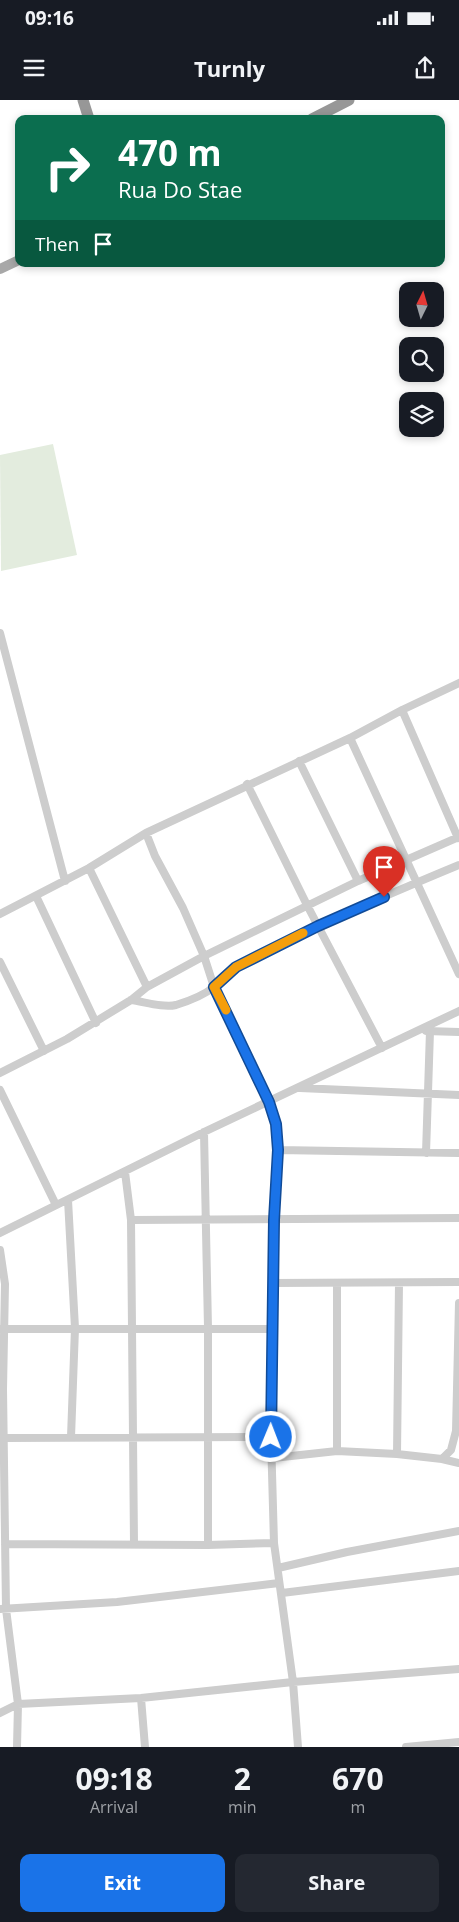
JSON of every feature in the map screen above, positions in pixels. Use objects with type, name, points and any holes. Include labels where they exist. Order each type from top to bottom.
[{"type":"highway","points":[[320,115],[349,100]]},
{"type":"highway","points":[[85,103],[94,115]]},
{"type":"main road","points":[[0,269],[15,262]]},
{"type":"street","points":[[0,633],[64,881]]},
{"type":"street","points":[[0,914],[89,868],[146,833],[247,784],[350,738],[402,710],[457,684],[459,693]]},
{"type":"street","points":[[0,1073],[96,1023],[147,987],[204,956],[358,881],[458,838],[402,710]]},
{"type":"street","points":[[350,738],[459,974]]},
{"type":"street","points":[[299,761],[358,881]]},
{"type":"street","points":[[247,784],[307,905],[382,1048]]},
{"type":"street","points":[[146,833],[163,872],[183,908],[204,956],[214,987],[269,1102],[276,1124],[278,1150],[274,1220],[271,1437],[274,1543],[282,1593],[298,1747]]},
{"type":"street","points":[[131,1000],[175,1005],[194,998],[214,987],[236,967],[318,926],[459,864]]},
{"type":"street","points":[[89,868],[147,987]]},
{"type":"street","points":[[36,896],[96,1023]]},
{"type":"street","points":[[0,962],[44,1051]]},
{"type":"street","points":[[0,1233],[204,1132],[459,1011]]},
{"type":"street","points":[[419,1031],[459,1032]]},
{"type":"street","points":[[426,1153],[430,1031]]},
{"type":"street","points":[[298,1088],[459,1095]]},
{"type":"street","points":[[0,1090],[56,1205]]},
{"type":"street","points":[[204,1132],[208,1328],[208,1545]]},
{"type":"street","points":[[278,1150],[459,1153]]},
{"type":"street","points":[[125,1172],[131,1220],[134,1544]]},
{"type":"street","points":[[68,1200],[75,1328],[71,1437]]},
{"type":"street","points":[[131,1220],[459,1218]]},
{"type":"street","points":[[0,1250],[5,1284],[2,1329],[2,1502],[5,1544],[3,1609],[18,1704],[17,1747]]},
{"type":"street","points":[[273,1283],[459,1282]]},
{"type":"street","points":[[337,1283],[337,1451]]},
{"type":"street","points":[[397,1454],[399,1283]]},
{"type":"street","points":[[442,1459],[451,1450],[458,1433],[459,1303]]},
{"type":"street","points":[[2,1329],[273,1329]]},
{"type":"street","points":[[3,1444],[71,1437],[271,1437]]},
{"type":"street","points":[[273,1458],[337,1451],[397,1454],[442,1459],[459,1463]]},
{"type":"street","points":[[278,1568],[459,1530]]},
{"type":"street","points":[[5,1544],[208,1545],[274,1543]]},
{"type":"street","points":[[282,1593],[459,1572]]},
{"type":"street","points":[[3,1609],[117,1602],[279,1583]]},
{"type":"street","points":[[0,1713],[18,1704],[141,1698],[292,1682],[459,1669]]},
{"type":"street","points":[[141,1698],[145,1747]]},
{"type":"street","points":[[406,1747],[459,1742]]},
{"type":"shaded area","points":[[53,444],[77,555],[1,571],[0,455]]},
{"type":"slow traffic","points":[[226,1010],[214,987],[236,967],[303,933]]},
{"type":"route","points":[[271,1437],[274,1220],[278,1150],[276,1124],[269,1102],[214,987],[236,967],[266,951],[384,897]]}]
